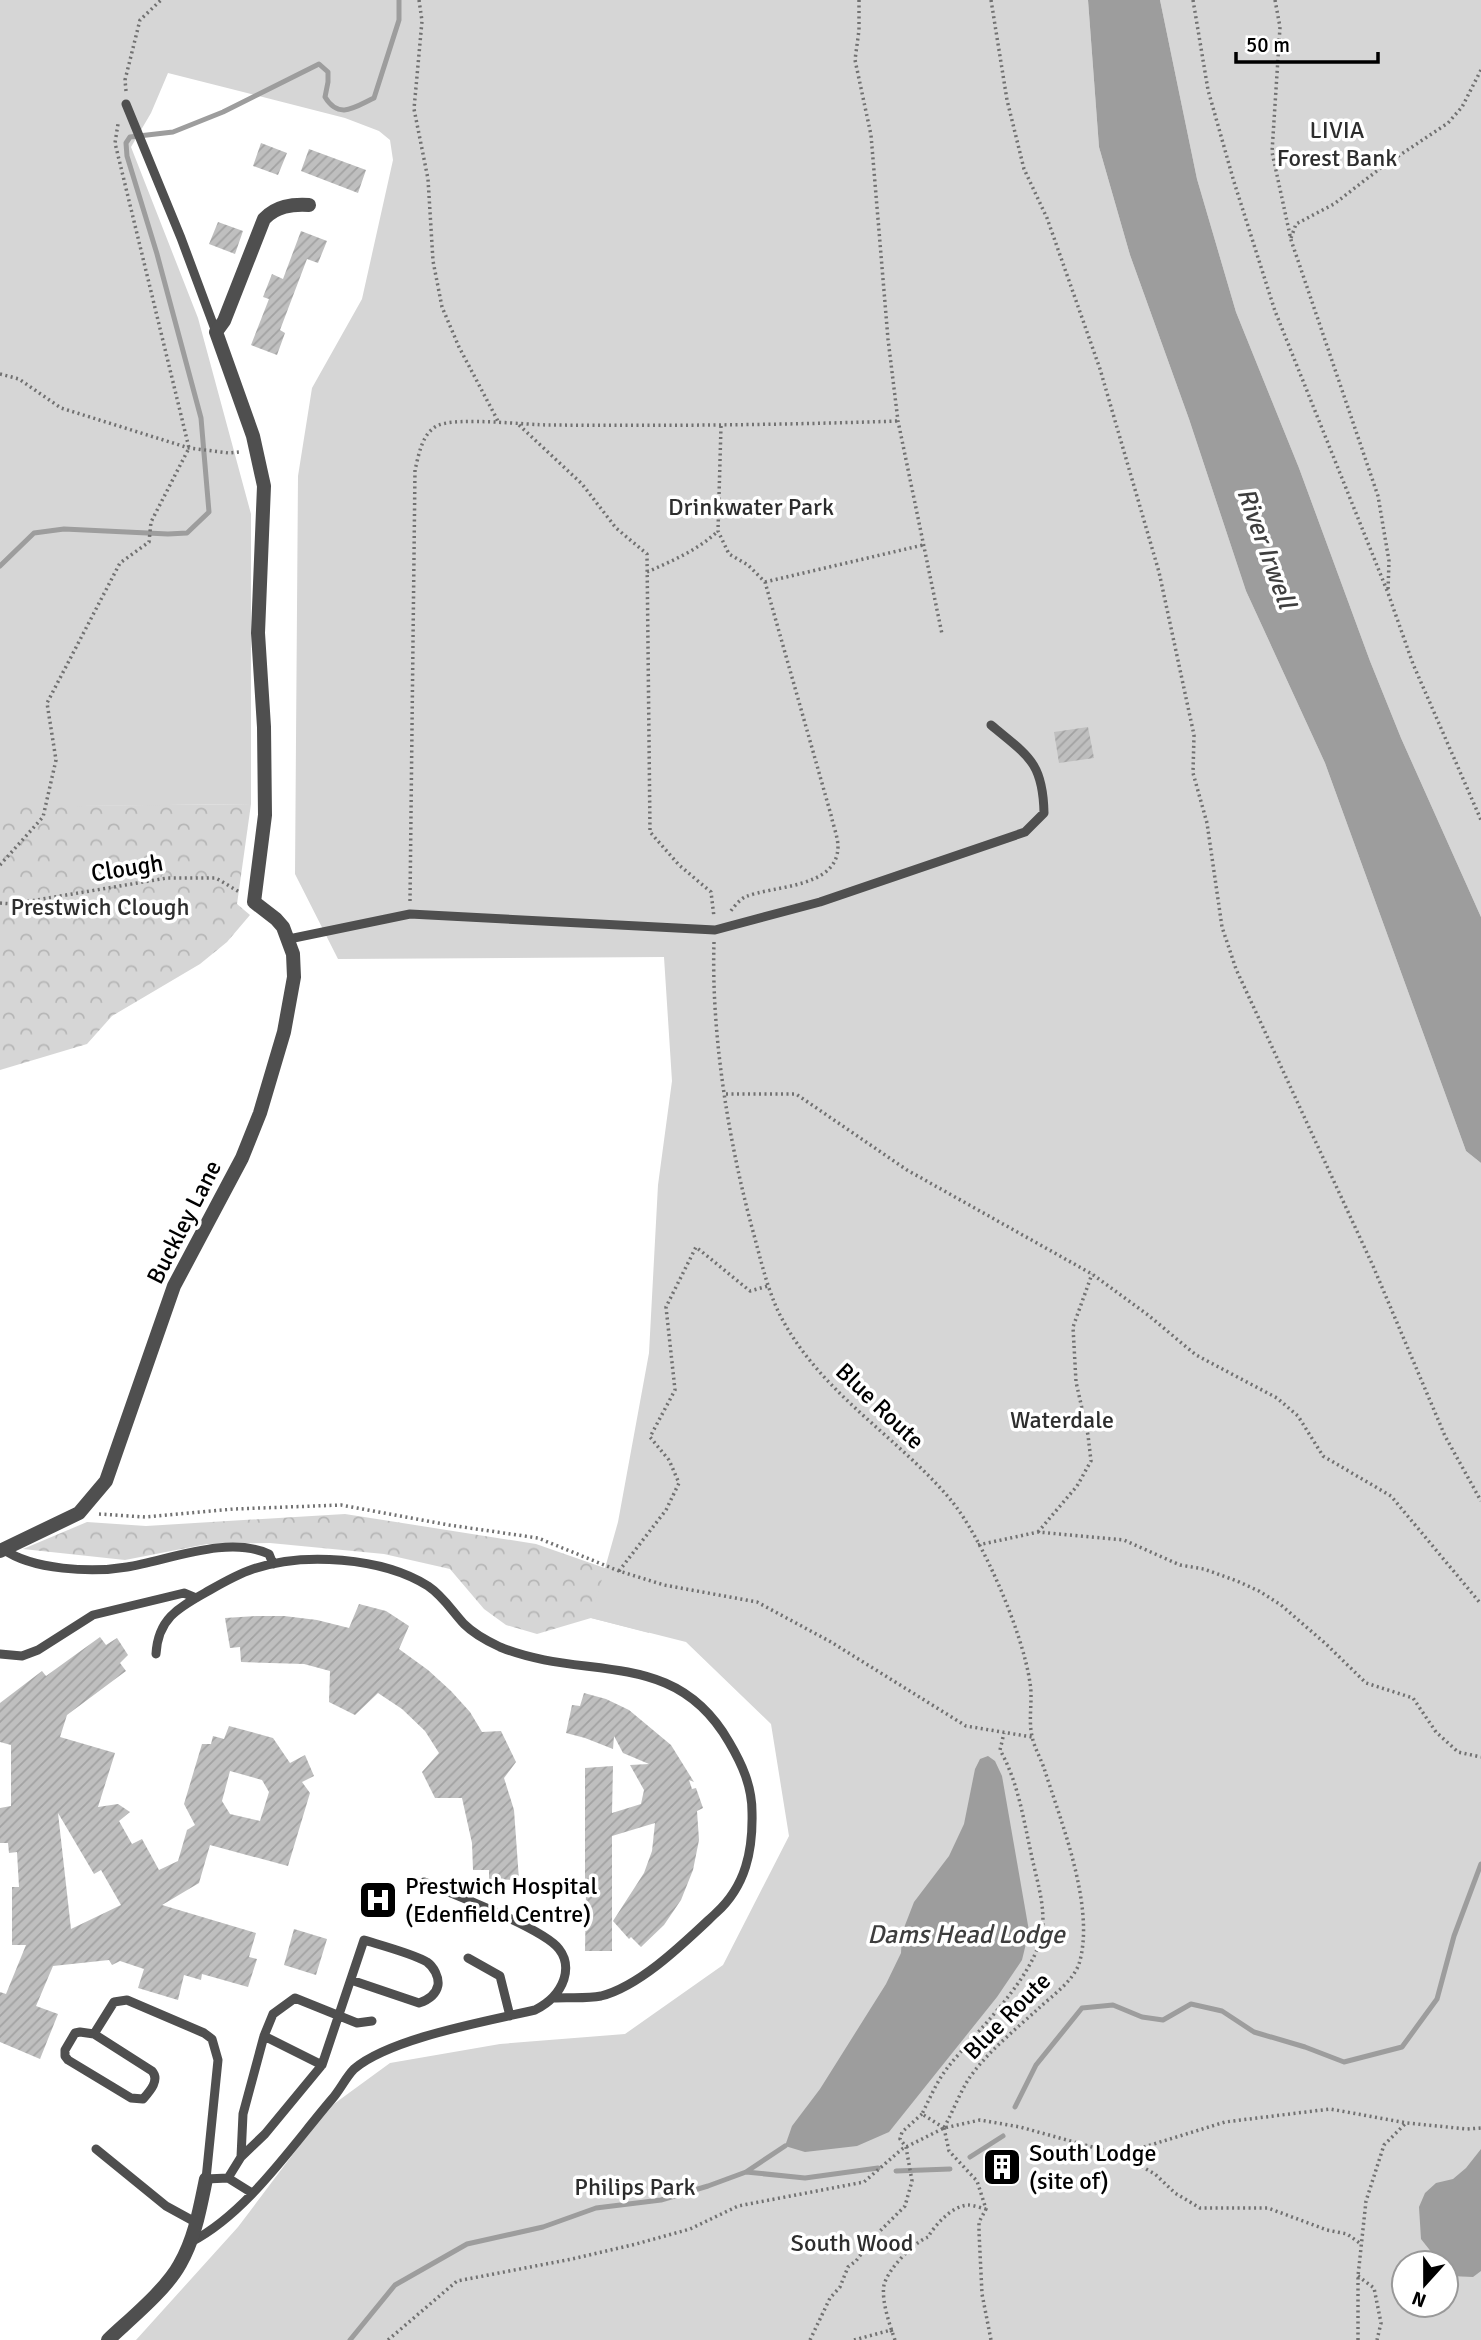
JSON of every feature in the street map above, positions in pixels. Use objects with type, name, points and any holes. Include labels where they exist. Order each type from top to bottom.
[{"type":"street","points":[[289,939],[276,919],[254,902],[265,815],[264,727],[258,633],[264,486],[256,449],[216,332],[224,321],[264,219],[285,206],[309,205]]},
{"type":"street","name":"Buckley Lane","points":[[79,1513],[106,1481],[174,1286],[242,1158],[260,1113],[291,1002],[294,977],[289,939]]},
{"type":"street","points":[[1,1550],[79,1513]]},
{"type":"street","points":[[108,2340],[179,2266],[197,2223],[206,2179]]},
{"type":"lane","points":[[126,104],[216,332]]},
{"type":"lane","points":[[289,939],[410,914],[715,930],[820,902],[1025,832],[1044,813],[1044,795],[1037,767],[1024,752],[991,725]]},
{"type":"lane","points":[[1,1550],[39,1565],[65,1569],[125,1568],[204,1550],[234,1548],[260,1550],[269,1554],[273,1564]]},
{"type":"lane","points":[[156,1654],[156,1641],[163,1625],[197,1598],[241,1574],[273,1564],[345,1561],[403,1574],[428,1586],[443,1598],[466,1626],[483,1639],[502,1648],[549,1660],[654,1677],[687,1693],[698,1702],[726,1737],[747,1780],[752,1808],[750,1852],[744,1876],[720,1909],[680,1946],[626,1986],[599,1996],[553,1997]]},
{"type":"lane","points":[[0,1654],[23,1656],[38,1650],[93,1615],[184,1593],[197,1598]]},
{"type":"lane","points":[[191,2242],[211,2231],[252,2193],[340,2090],[353,2070],[380,2053],[429,2035],[536,2010],[561,1988],[565,1961],[560,1950],[551,1941],[424,1882]]},
{"type":"lane","points":[[228,2178],[241,2157],[265,2134],[322,2065],[364,1940],[427,1962],[435,1970],[438,1982],[435,1992],[427,2001],[419,2003],[351,1980]]},
{"type":"lane","points":[[468,1958],[500,1976],[510,2016]]},
{"type":"lane","points":[[241,2157],[243,2114],[264,2036],[273,2014],[295,1998],[357,2023],[372,2021]]},
{"type":"lane","points":[[93,2034],[114,2002],[127,2000],[204,2033],[212,2039],[218,2060],[206,2179],[228,2178],[252,2193]]},
{"type":"lane","points":[[75,2034],[93,2034],[155,2075],[155,2081],[143,2099],[131,2098],[68,2060],[65,2050],[75,2034]]},
{"type":"lane","points":[[264,2036],[322,2065]]},
{"type":"lane","points":[[96,2148],[166,2206],[197,2223]]},
{"type":"path","points":[[0,864],[43,817],[56,760],[47,703],[120,563],[149,542],[151,522],[189,448],[116,143],[121,110],[126,104],[125,80],[140,20],[161,0]]},
{"type":"path","points":[[419,0],[422,22],[414,109],[428,179],[433,261],[442,307],[459,347],[499,423]]},
{"type":"path","points":[[859,0],[855,60],[871,135],[888,340],[898,421],[942,634]]},
{"type":"path","points":[[991,0],[1007,100],[1024,169],[1047,218],[1100,369],[1159,572],[1194,735],[1193,773],[1208,823],[1222,928],[1236,968],[1373,1266],[1445,1436],[1481,1501]]},
{"type":"path","points":[[1193,0],[1208,90],[1275,311],[1388,593],[1413,664],[1481,820]]},
{"type":"path","points":[[1275,0],[1280,27],[1272,152],[1291,240],[1378,496],[1389,561],[1388,593]]},
{"type":"path","points":[[1291,240],[1296,225],[1334,204],[1382,167],[1448,123],[1462,107],[1481,71]]},
{"type":"path","points":[[0,374],[19,379],[61,408],[189,448],[229,453],[256,449]]},
{"type":"path","points":[[410,914],[415,470],[421,443],[437,425],[455,422],[721,426],[898,421]]},
{"type":"path","points":[[519,425],[582,484],[616,528],[647,554],[647,573],[677,559],[718,531]]},
{"type":"path","points":[[715,930],[742,898],[790,886],[826,873],[834,861],[838,846],[765,582],[748,565],[729,554],[718,531],[721,426]]},
{"type":"path","points":[[765,582],[923,545]]},
{"type":"path","name":"Blue Route","points":[[647,573],[650,831],[679,865],[712,892],[715,1008],[726,1094],[741,1189],[768,1286],[779,1314],[809,1360],[856,1411],[907,1456],[951,1501],[978,1545],[1014,1624],[1030,1684],[1032,1737],[1042,1761],[1075,1871],[1085,1921],[1078,1966],[1062,1987],[968,2080],[944,2128]]},
{"type":"path","name":"Clough","points":[[0,903],[13,904],[167,878],[216,878],[254,902]]},
{"type":"path","points":[[726,1094],[796,1094],[907,1170],[1092,1274],[1196,1354],[1277,1398],[1298,1416],[1323,1457],[1391,1496],[1481,1604]]},
{"type":"path","points":[[619,1571],[666,1510],[679,1483],[669,1460],[650,1437],[675,1390],[666,1307],[696,1247],[750,1291],[768,1286]]},
{"type":"path","points":[[1038,1532],[1077,1486],[1091,1461],[1076,1382],[1073,1328],[1092,1274]]},
{"type":"path","points":[[79,1513],[145,1517],[234,1509],[341,1505],[538,1538],[619,1571],[664,1585],[757,1602],[852,1654],[966,1726],[1032,1737]]},
{"type":"path","points":[[978,1545],[1038,1532],[1124,1540],[1180,1565],[1204,1569],[1259,1591],[1281,1605],[1366,1683],[1413,1698],[1436,1732],[1458,1752],[1481,1757]]},
{"type":"path","points":[[810,2340],[830,2298],[840,2287],[848,2267],[905,2206],[912,2181],[906,2147],[900,2139],[902,2132],[922,2114],[946,2070],[1015,1987],[1038,1950],[1043,1914],[1023,1815],[1011,1770],[1000,1750],[1004,1732]]},
{"type":"path","points":[[1112,2153],[1131,2151],[1225,2122],[1330,2109],[1407,2123],[1481,2128]]},
{"type":"path","points":[[922,2114],[944,2128],[949,2151],[977,2181],[986,2209],[979,2222],[980,2257],[982,2294],[991,2340]]},
{"type":"path","points":[[388,2340],[457,2281],[636,2244],[690,2229],[738,2206],[864,2182],[902,2149],[944,2128],[980,2120],[1020,2127],[1121,2155],[1145,2168],[1175,2193],[1200,2208],[1268,2208],[1327,2230],[1347,2234],[1362,2244]]},
{"type":"path","points":[[1358,2340],[1358,2276],[1366,2221],[1366,2201],[1384,2145],[1407,2123]]},
{"type":"path","points":[[895,2340],[887,2314],[884,2285],[901,2257],[919,2241],[928,2237],[936,2224],[951,2213],[968,2205],[986,2209]]},
{"type":"path","points":[[1358,2276],[1374,2288],[1381,2323],[1377,2340]]},
{"type":"path","points":[[854,2340],[891,2330],[895,2340]]},
{"type":"green space","points":[[0,0],[1088,0],[1099,147],[1130,255],[1189,419],[1246,591],[1325,763],[1466,1151],[1481,1163],[1481,2340],[136,2340],[238,2227],[327,2109],[390,2063],[500,2044],[625,2034],[723,1965],[789,1836],[771,1724],[686,1642],[591,1618],[618,1522],[649,1353],[658,1185],[672,1081],[664,957],[338,959],[295,874],[298,476],[312,388],[362,299],[393,160],[390,140],[379,131],[345,118],[168,73],[151,113],[131,147],[198,318],[251,514],[251,804],[0,807]]},
{"type":"green space","name":"LIVIA Forest Bank","points":[[1160,0],[1481,0],[1481,917],[1401,738],[1299,468],[1236,312],[1197,179]]},
{"type":"green space","name":"Prestwich Clough","points":[[0,385],[39,806],[251,804],[237,904],[250,915],[227,942],[200,964],[112,1016],[87,1044],[0,1070]]},
{"type":"green space","points":[[345,1514],[536,1544],[662,1588],[649,1633],[591,1618],[537,1634],[506,1625],[484,1609],[450,1569],[384,1554],[270,1543],[207,1544],[125,1560],[23,1549],[87,1522],[146,1526]]},
{"type":"water","name":"River Irwell","points":[[1088,0],[1160,0],[1197,179],[1236,312],[1299,468],[1401,738],[1481,917],[1481,1163],[1466,1151],[1325,763],[1246,591],[1189,419],[1130,255],[1099,147]]},
{"type":"water","name":"Dams Head Lodge","points":[[988,1756],[995,1761],[1002,1776],[1029,1931],[1022,1960],[997,1997],[889,2132],[857,2146],[805,2152],[785,2146],[792,2126],[820,2089],[886,1984],[901,1953],[902,1933],[914,1902],[949,1856],[964,1824],[975,1769],[980,1759]]},
{"type":"water","points":[[1481,2149],[1481,2271],[1473,2277],[1460,2276],[1460,2249],[1429,2249],[1421,2239],[1419,2207],[1425,2193],[1436,2183],[1453,2179]]},
{"type":"building","points":[[261,143],[287,153],[278,175],[253,166]]},
{"type":"building","points":[[309,149],[366,170],[358,193],[301,171]]},
{"type":"building","points":[[218,222],[243,231],[235,254],[209,244]]},
{"type":"building","points":[[301,231],[327,241],[318,263],[307,259],[280,330],[285,333],[277,355],[251,345],[269,299],[263,297],[272,274],[283,279]]},
{"type":"building","points":[[1088,727],[1094,758],[1059,763],[1054,732]]},
{"type":"building","points":[[359,1604],[386,1611],[409,1626],[399,1649],[451,1691],[470,1712],[482,1732],[501,1731],[516,1762],[504,1778],[514,1810],[519,1880],[489,1879],[489,1870],[473,1870],[472,1843],[462,1798],[435,1798],[422,1772],[439,1753],[425,1731],[402,1709],[378,1693],[355,1715],[329,1702],[330,1671],[304,1664],[241,1662],[240,1647],[230,1648],[225,1618],[284,1616],[349,1628]]},
{"type":"building","points":[[100,1637],[106,1645],[117,1638],[128,1655],[120,1663],[126,1671],[67,1715],[60,1737],[115,1753],[98,1807],[118,1804],[130,1812],[119,1821],[132,1844],[142,1839],[159,1870],[178,1861],[187,1830],[195,1825],[184,1804],[202,1744],[211,1744],[213,1736],[224,1739],[229,1726],[273,1738],[290,1763],[305,1755],[314,1776],[302,1782],[310,1793],[288,1866],[210,1845],[199,1883],[162,1905],[256,1933],[249,1957],[257,1959],[248,1987],[202,1974],[201,1980],[184,1975],[178,2000],[138,1988],[144,1969],[120,1961],[112,1965],[109,1960],[53,1966],[36,2006],[58,2014],[40,2059],[0,2042],[0,1992],[6,1994],[26,1945],[12,1945],[12,1887],[19,1887],[17,1852],[9,1853],[8,1843],[0,1843],[0,1808],[11,1806],[11,1745],[0,1742],[0,1703],[42,1671],[46,1676]],"holes":[[[230,1771],[262,1780],[269,1792],[260,1821],[230,1814],[222,1801]],[[58,1813],[94,1874],[101,1870],[121,1905],[71,1929]]]},
{"type":"building","points":[[584,1693],[606,1699],[629,1710],[671,1745],[694,1782],[689,1780],[692,1789],[696,1788],[703,1808],[697,1811],[699,1840],[693,1870],[681,1900],[664,1925],[641,1947],[631,1937],[629,1939],[613,1921],[644,1873],[652,1851],[655,1823],[612,1836],[612,1951],[585,1951],[586,1892],[577,1886],[585,1882],[585,1768],[613,1766],[612,1813],[641,1804],[644,1790],[630,1765],[649,1764],[623,1753],[614,1736],[613,1749],[566,1733],[572,1705],[580,1706]]},
{"type":"building","points":[[294,1929],[327,1939],[316,1975],[284,1965]]},
{"type":"building","name":"South Lodge (site of)","points":[[1011,2156],[1014,2174],[992,2178],[989,2160]]},
{"type":"waterway","points":[[0,566],[34,533],[64,529],[187,533],[209,512],[201,418],[157,254],[127,156],[126,143],[130,137],[173,132],[223,112],[319,64],[328,72],[325,97],[336,108],[348,110],[374,98],[399,20],[399,0]]},
{"type":"waterway","points":[[1015,2107],[1036,2065],[1082,2008],[1113,2005],[1142,2017],[1163,2020],[1191,2004],[1222,2011],[1254,2032],[1344,2062],[1402,2047],[1437,1999],[1454,1936],[1481,1864]]},
{"type":"waterway","points":[[970,2157],[1003,2136]]},
{"type":"waterway","points":[[746,2172],[785,2146]]},
{"type":"waterway","points":[[350,2340],[395,2285],[467,2244],[543,2227],[596,2208],[661,2200],[746,2172],[805,2178],[878,2168]]},
{"type":"waterway","points":[[896,2171],[950,2169]]},
{"type":"place","name":"Prestwich Hospital (Edenfield Centre)","points":[[378,1900]]},
{"type":"place","name":"South Lodge (site of)","points":[[1002,2167]]},
{"type":"park label","name":"Drinkwater Park","points":[[751,507]]},
{"type":"park label","name":"Waterdale","points":[[1062,1420]]},
{"type":"park label","name":"Philips Park","points":[[635,2187]]},
{"type":"park label","name":"South Wood","points":[[852,2243]]}]
